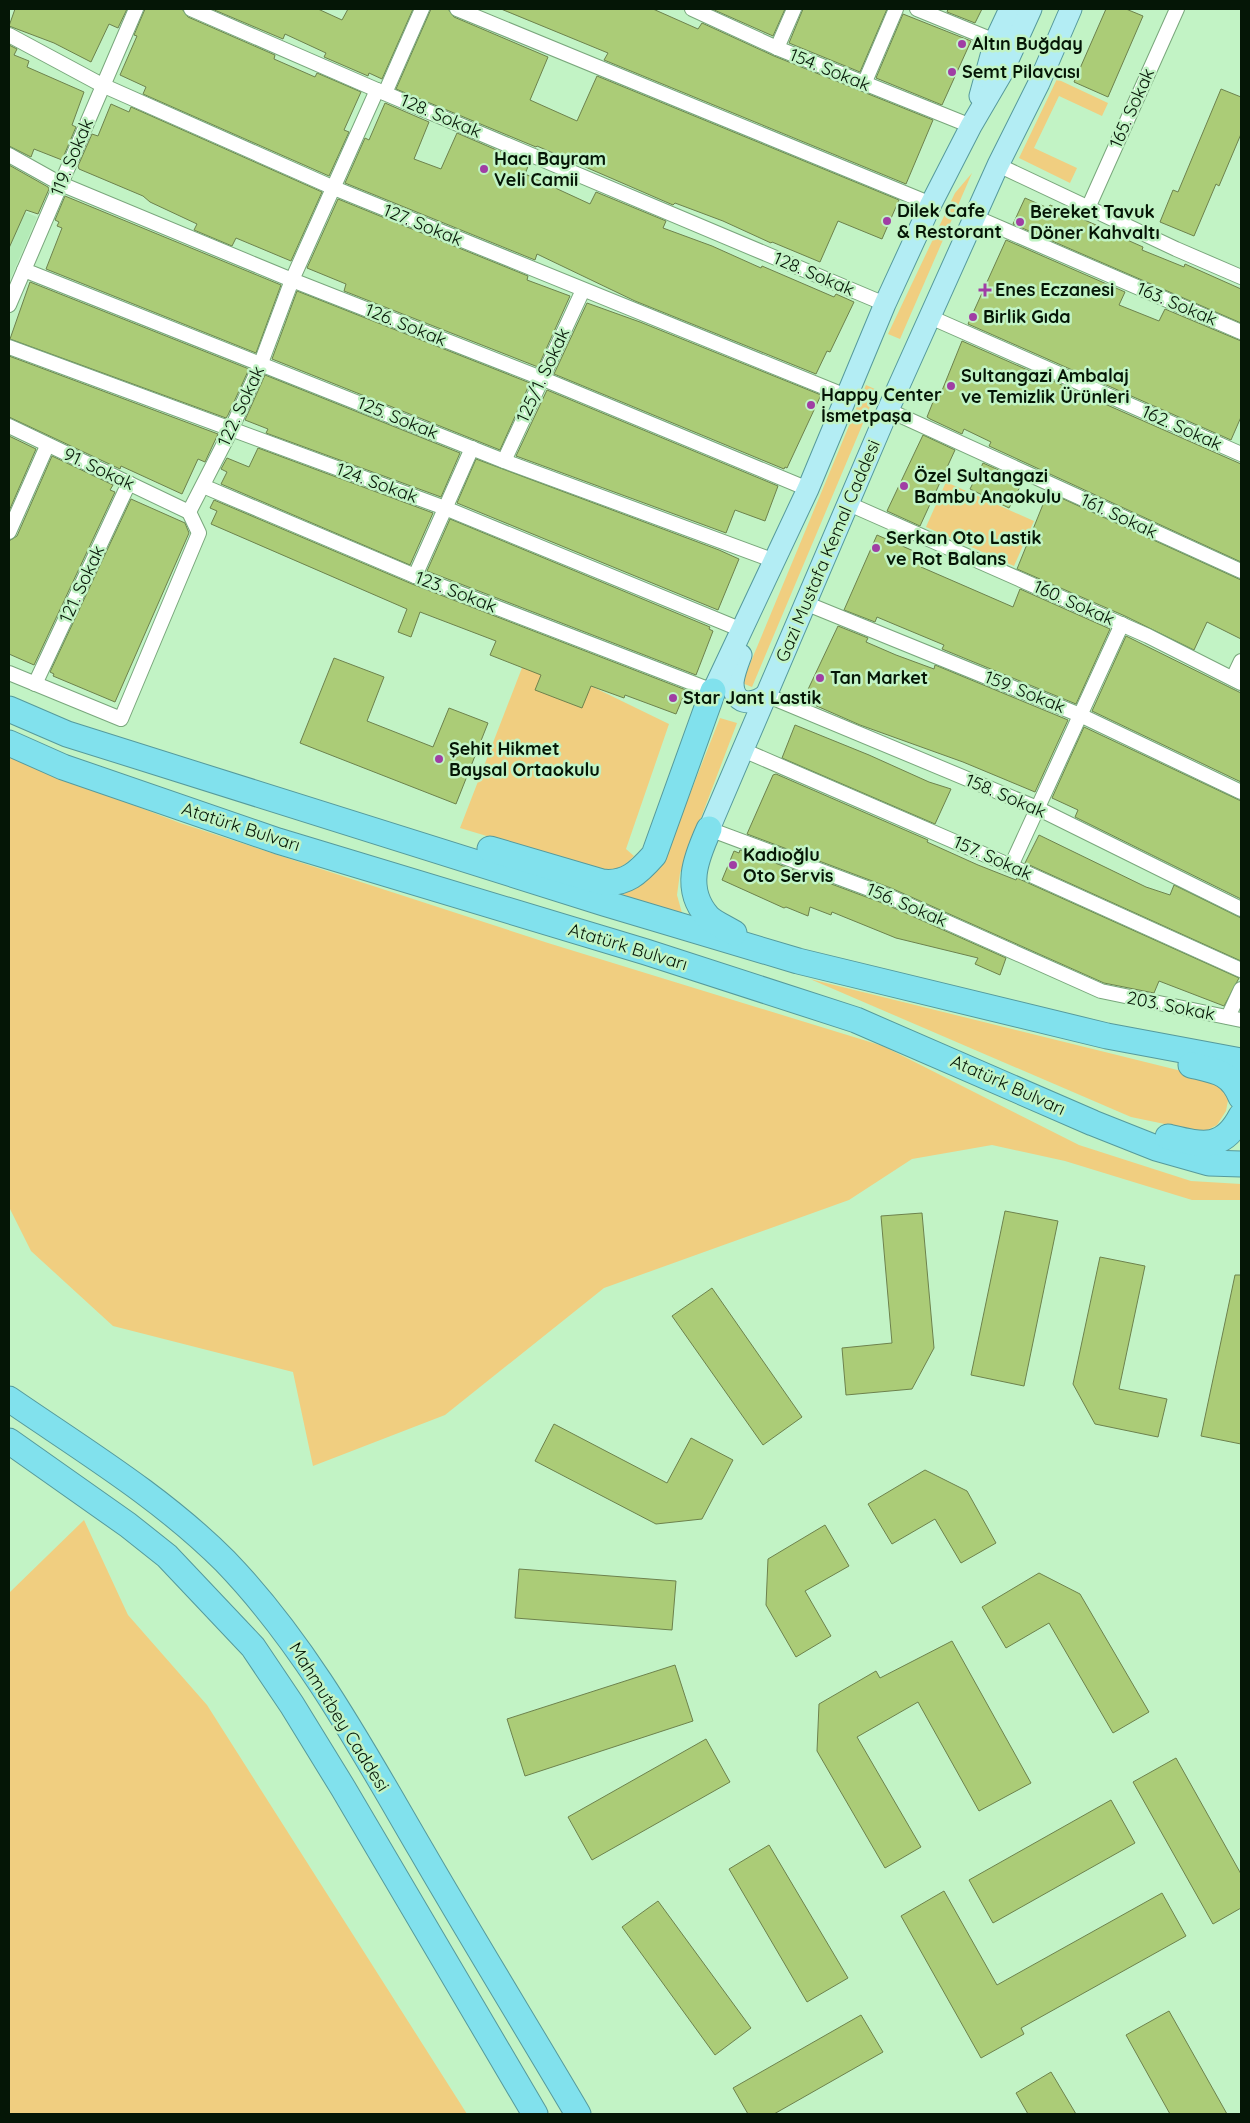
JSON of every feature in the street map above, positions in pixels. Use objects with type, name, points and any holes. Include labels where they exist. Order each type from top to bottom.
[{"type":"highway","points":[[225,784],[272,784],[602,882],[616,884],[628,879],[643,868],[654,855],[713,691]]},
{"type":"highway","name":"Atatürk Bulvarı","points":[[9,709],[67,734],[604,903],[798,961],[1106,1036],[1241,1061]]},
{"type":"highway","name":"Atatürk Bulvarı","points":[[9,743],[63,767],[278,841],[636,949],[856,1020],[1156,1148],[1209,1163],[1241,1164]]},
{"type":"highway","points":[[709,829],[696,858],[694,871],[695,891],[699,904],[709,918],[733,932],[798,961]]},
{"type":"highway","points":[[1106,1036],[1145,1056],[1217,1071],[1235,1083],[1241,1097]]},
{"type":"highway","points":[[1070,1112],[1114,1117],[1162,1136],[1190,1143],[1217,1143],[1234,1130],[1241,1116]]},
{"type":"highway","name":"Mahmutbey Caddesi","points":[[9,1399],[129,1481],[170,1512],[224,1561],[298,1648],[362,1748],[578,2114]]},
{"type":"highway","name":"Mahmutbey Caddesi","points":[[9,1441],[128,1524],[167,1556],[253,1647],[338,1780],[535,2114]]},
{"type":"main road","points":[[971,126],[995,41],[1010,9]]},
{"type":"main road","points":[[713,691],[808,489],[885,304],[931,204],[971,126],[1002,73],[1030,9]]},
{"type":"main road","points":[[998,165],[1025,82],[1056,9]]},
{"type":"main road","points":[[998,165],[1039,83],[1071,9]]},
{"type":"main road","name":"Gazi Mustafa Kemal Caddesi","points":[[709,829],[888,410],[998,165]]},
{"type":"main road","points":[[742,630],[741,654],[733,680],[734,691],[739,699],[747,703],[756,702],[766,695]]},
{"type":"street","name":"119. Sokak","points":[[9,305],[136,9]]},
{"type":"street","name":"128. Sokak","points":[[191,9],[885,304]]},
{"type":"street","name":"122. Sokak","points":[[189,512],[231,430],[261,363],[292,280],[334,188],[422,9]]},
{"type":"street","points":[[457,9],[931,204]]},
{"type":"street","name":"154. Sokak","points":[[692,9],[777,48],[971,126]]},
{"type":"street","points":[[777,48],[794,9]]},
{"type":"street","points":[[864,84],[896,9]]},
{"type":"street","points":[[917,9],[995,41]]},
{"type":"street","name":"165. Sokak","points":[[1088,208],[1177,9]]},
{"type":"street","name":"127. Sokak","points":[[9,35],[102,85],[334,188],[846,396]]},
{"type":"street","name":"126. Sokak","points":[[9,155],[61,184],[292,280],[541,378],[808,489]]},
{"type":"street","points":[[998,165],[1241,277]]},
{"type":"street","name":"163. Sokak","points":[[975,217],[1241,332]]},
{"type":"street","name":"125. Sokak","points":[[24,270],[504,461],[775,561]]},
{"type":"street","name":"125/1. Sokak","points":[[504,461],[583,290]]},
{"type":"street","name":"162. Sokak","points":[[930,316],[1240,451]]},
{"type":"street","name":"124. Sokak","points":[[9,347],[445,508],[742,630]]},
{"type":"street","name":"161. Sokak","points":[[888,410],[1241,571]]},
{"type":"street","name":"91. Sokak","points":[[9,426],[47,446],[189,512]]},
{"type":"street","points":[[9,532],[47,446]]},
{"type":"street","points":[[415,576],[472,448]]},
{"type":"street","name":"121. Sokak","points":[[35,684],[129,483]]},
{"type":"street","name":"123. Sokak","points":[[203,486],[415,576],[713,691]]},
{"type":"street","name":"160. Sokak","points":[[849,504],[1122,624],[1237,681]]},
{"type":"street","points":[[9,673],[121,719],[199,533],[189,512]]},
{"type":"street","name":"159. Sokak","points":[[805,603],[1080,715],[1241,792]]},
{"type":"street","points":[[1011,866],[1122,624]]},
{"type":"street","points":[[1237,681],[1241,661]]},
{"type":"street","name":"158. Sokak","points":[[766,695],[1037,808],[1241,909]]},
{"type":"street","name":"157. Sokak","points":[[743,750],[1011,866],[1241,970]]},
{"type":"street","name":"156. Sokak","points":[[709,829],[888,896],[1101,991]]},
{"type":"street","points":[[1235,1018],[1241,989]]},
{"type":"street","name":"203. Sokak","points":[[1101,991],[1235,1018]]},
{"type":"shaded area","points":[[1057,79],[1108,103],[1102,116],[1059,96],[1034,148],[1077,168],[1070,183],[1019,158]]},
{"type":"shaded area","points":[[972,173],[900,339],[888,334],[955,193]]},
{"type":"shaded area","points":[[9,205],[37,217],[9,282]]},
{"type":"shaded area","points":[[866,385],[877,390],[752,687],[742,683]]},
{"type":"shaded area","points":[[946,482],[1034,521],[1014,566],[926,527]]},
{"type":"shaded area","points":[[525,660],[593,687],[669,724],[626,849],[634,856],[618,868],[599,870],[460,828]]},
{"type":"shaded area","points":[[720,718],[737,723],[680,873],[677,895],[682,913],[622,895],[645,882],[661,867]]},
{"type":"shaded area","points":[[9,757],[180,823],[548,943],[883,1046],[1079,1145],[1191,1181],[1241,1184],[1241,1200],[1192,1200],[1065,1161],[992,1145],[912,1159],[849,1200],[604,1288],[445,1415],[313,1466],[293,1372],[113,1326],[31,1251],[9,1207]]},
{"type":"shaded area","points":[[810,979],[1222,1081],[1229,1095],[1226,1111],[1217,1125],[1203,1132],[1131,1117]]},
{"type":"shaded area","points":[[84,1520],[128,1615],[207,1705],[467,2114],[9,2114],[9,1593]]},
{"type":"building","points":[[15,9],[127,9],[118,28],[109,24],[91,62],[54,43],[9,26]]},
{"type":"building","points":[[145,9],[182,9],[188,17],[275,55],[274,59],[315,77],[317,73],[361,92],[344,130],[349,132],[329,176],[143,94],[146,87],[120,75],[137,36],[134,35]]},
{"type":"building","points":[[212,9],[318,9],[342,20],[348,9],[413,9],[382,79],[369,73],[368,76],[324,57],[326,53],[285,34],[283,39]]},
{"type":"building","points":[[431,9],[448,9],[454,17],[548,57],[530,100],[577,121],[597,76],[899,200],[882,239],[838,221],[820,262],[771,243],[723,221],[675,203],[673,205],[537,146],[396,89]]},
{"type":"building","points":[[501,9],[653,9],[698,29],[702,23],[774,56],[933,120],[906,184],[604,60],[608,53]]},
{"type":"building","points":[[712,9],[785,9],[773,36]]},
{"type":"building","points":[[803,9],[887,9],[860,72],[789,43]]},
{"type":"building","points":[[948,9],[982,9],[975,23],[947,12]]},
{"type":"building","points":[[1106,9],[1126,9],[1143,16],[1108,97],[1074,82]]},
{"type":"building","points":[[903,14],[971,41],[942,105],[876,78]]},
{"type":"building","points":[[9,45],[17,49],[14,55],[29,61],[27,67],[84,92],[72,125],[76,127],[62,160],[34,149],[31,157],[9,146]]},
{"type":"building","points":[[1221,89],[1241,97],[1241,134],[1219,186],[1216,184],[1194,236],[1160,222],[1173,190],[1178,192]]},
{"type":"building","points":[[385,103],[429,122],[414,159],[441,169],[457,133],[529,164],[525,174],[590,204],[596,192],[666,221],[663,228],[712,246],[761,268],[762,266],[834,297],[836,294],[854,302],[830,352],[827,351],[816,374],[635,301],[537,254],[535,260],[345,183],[365,138],[369,140]]},
{"type":"building","points":[[111,104],[129,112],[131,107],[322,192],[291,261],[236,238],[232,246],[194,230],[197,224],[150,202],[143,196],[79,169],[78,166],[92,134],[98,136]]},
{"type":"building","points":[[9,165],[49,189],[38,214],[26,210],[9,248]]},
{"type":"building","points":[[65,196],[281,285],[256,353],[46,269],[62,228],[57,226],[59,222],[55,220]]},
{"type":"building","points":[[1025,198],[1048,208],[1050,205],[1126,238],[1143,247],[1142,250],[1184,267],[1185,264],[1241,289],[1241,323],[1013,224]]},
{"type":"building","points":[[338,199],[528,276],[527,280],[570,296],[538,367],[344,291],[346,284],[307,268]]},
{"type":"building","points":[[1006,240],[1125,292],[1119,305],[1159,321],[1165,309],[1241,341],[1241,417],[1231,440],[968,324]]},
{"type":"building","points":[[30,282],[249,369],[226,418],[10,339]]},
{"type":"building","points":[[297,291],[530,383],[500,450],[272,359]]},
{"type":"building","points":[[587,303],[640,322],[821,395],[787,468],[785,467],[784,469],[554,374]]},
{"type":"building","points":[[962,341],[1241,464],[1241,562],[989,446],[991,442],[964,429],[962,434],[927,417],[935,397],[939,398]]},
{"type":"building","points":[[9,356],[218,434],[205,462],[198,459],[182,494],[121,466],[120,469],[9,417]]},
{"type":"building","points":[[265,375],[460,453],[441,497],[266,433],[268,429],[245,420]]},
{"type":"building","points":[[547,390],[778,486],[765,521],[735,510],[726,533],[516,456]]},
{"type":"building","points":[[923,435],[955,450],[920,526],[887,511]]},
{"type":"building","points":[[9,436],[36,449],[9,511]]},
{"type":"building","points":[[258,448],[433,513],[410,565],[221,484],[227,472],[221,469],[227,458],[249,467]]},
{"type":"building","points":[[52,456],[113,485],[110,490],[115,492],[34,665],[9,654],[9,541],[17,536]]},
{"type":"building","points":[[476,459],[739,559],[718,610],[457,503]]},
{"type":"building","points":[[983,463],[1023,481],[1009,508],[970,489]]},
{"type":"building","points":[[1048,492],[1241,580],[1241,639],[1207,622],[1194,650],[1125,616],[1017,569]]},
{"type":"building","points":[[131,499],[185,523],[189,533],[115,702],[53,676],[54,674],[50,672]]},
{"type":"building","points":[[214,500],[412,584],[686,690],[676,714],[625,695],[624,698],[591,686],[582,708],[535,690],[541,675],[490,655],[496,641],[420,612],[411,637],[398,632],[407,609],[211,524],[217,511],[210,508]]},
{"type":"building","points":[[450,519],[710,627],[709,629],[713,631],[696,675],[427,571]]},
{"type":"building","points":[[877,535],[925,556],[921,567],[1013,607],[1020,589],[1110,629],[1076,704],[942,649],[944,645],[877,617],[875,622],[844,610]]},
{"type":"building","points":[[838,626],[868,638],[866,642],[896,655],[934,669],[935,665],[1068,720],[1035,792],[963,762],[860,725],[803,700]]},
{"type":"building","points":[[1126,636],[1241,693],[1241,782],[1092,711]]},
{"type":"building","points":[[334,658],[384,677],[367,721],[433,747],[449,708],[488,723],[456,804],[300,743]]},
{"type":"building","points":[[795,725],[929,782],[951,789],[935,824],[782,758]]},
{"type":"building","points":[[1084,727],[1241,801],[1241,899],[1075,817],[1078,810],[1052,798]]},
{"type":"building","points":[[776,774],[928,840],[927,842],[978,865],[1016,880],[1017,878],[1239,978],[1224,1006],[1159,981],[1154,993],[1104,983],[891,888],[747,834],[773,775]]},
{"type":"building","points":[[1039,835],[1146,887],[1170,895],[1174,885],[1241,918],[1241,961],[1025,863]]},
{"type":"building","points":[[740,850],[885,904],[1006,958],[1000,975],[975,964],[978,958],[896,938],[832,912],[831,915],[810,907],[808,916],[786,907],[784,908],[722,880],[734,851],[739,853]]},
{"type":"building","points":[[1005,1211],[1058,1221],[1024,1386],[971,1375]]},
{"type":"building","points":[[922,1213],[934,1348],[912,1389],[846,1395],[842,1348],[892,1343],[881,1216]]},
{"type":"building","points":[[1100,1257],[1145,1266],[1119,1389],[1167,1399],[1158,1437],[1095,1424],[1073,1384]]},
{"type":"building","points":[[1235,1275],[1241,1275],[1241,1444],[1201,1436]]},
{"type":"building","points":[[712,1288],[802,1417],[763,1445],[672,1316]]},
{"type":"building","points":[[554,1424],[667,1483],[691,1438],[733,1460],[702,1519],[656,1524],[535,1461]]},
{"type":"building","points":[[925,1470],[967,1491],[996,1543],[961,1563],[935,1519],[892,1544],[868,1504]]},
{"type":"building","points":[[825,1525],[849,1566],[805,1591],[831,1636],[796,1657],[766,1605],[768,1559]]},
{"type":"building","points":[[519,1569],[676,1581],[672,1630],[515,1618]]},
{"type":"building","points":[[1039,1573],[1080,1594],[1149,1712],[1113,1733],[1049,1623],[1006,1648],[982,1607]]},
{"type":"building","points":[[952,1641],[1031,1783],[979,1811],[918,1702],[857,1737],[921,1847],[885,1868],[817,1751],[819,1704],[876,1671],[880,1678]]},
{"type":"building","points":[[675,1665],[693,1721],[525,1776],[507,1719]]},
{"type":"building","points":[[706,1739],[730,1782],[592,1860],[568,1817]]},
{"type":"building","points":[[1176,1758],[1241,1874],[1241,1908],[1213,1924],[1133,1782]]},
{"type":"building","points":[[1111,1800],[1135,1843],[993,1923],[969,1880]]},
{"type":"building","points":[[769,1845],[848,1978],[807,2002],[729,1869]]},
{"type":"building","points":[[944,1891],[997,1985],[1162,1893],[1186,1936],[1021,2028],[1024,2034],[981,2058],[901,1916]]},
{"type":"building","points":[[658,1901],[751,2028],[715,2055],[622,1927]]},
{"type":"building","points":[[1169,2011],[1227,2114],[1170,2114],[1126,2035]]},
{"type":"building","points":[[861,2015],[883,2052],[774,2114],[748,2114],[733,2088]]},
{"type":"building","points":[[1051,2072],[1076,2114],[1028,2114],[1016,2093]]},
{"type":"place","name":"Altın Buğday","points":[[962,44]]},
{"type":"place","name":"Semt Pilavcısı","points":[[952,72]]},
{"type":"place","name":"Hacı Bayram Veli Camii","points":[[484,169]]},
{"type":"place","name":"Dilek Cafe & Restorant","points":[[887,221]]},
{"type":"place","name":"Bereket Tavuk Döner Kahvaltı","points":[[1020,222]]},
{"type":"place","name":"Enes Eczanesi","points":[[985,290]]},
{"type":"place","name":"Birlik Gıda","points":[[973,317]]},
{"type":"place","name":"Sultangazi Ambalaj ve Temizlik Ürünleri","points":[[951,386]]},
{"type":"place","name":"Happy Center İsmetpaşa","points":[[811,405]]},
{"type":"place","name":"Özel Sultangazi Bambu Anaokulu","points":[[904,486]]},
{"type":"place","name":"Serkan Oto Lastik ve Rot Balans","points":[[876,548]]},
{"type":"place","name":"Tan Market","points":[[820,678]]},
{"type":"place","name":"Star Jant Lastik","points":[[673,698]]},
{"type":"place","name":"Şehit Hikmet Baysal Ortaokulu","points":[[439,759]]},
{"type":"place","name":"Kadıoğlu Oto Servis","points":[[733,865]]}]
